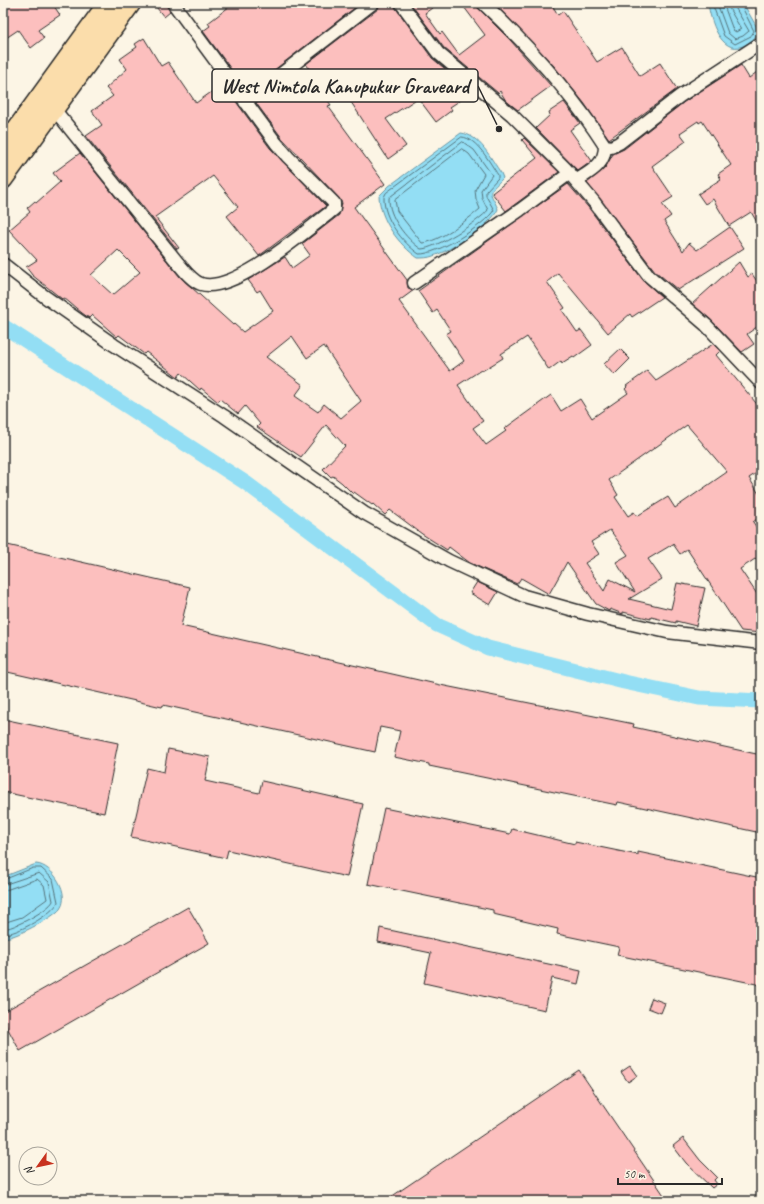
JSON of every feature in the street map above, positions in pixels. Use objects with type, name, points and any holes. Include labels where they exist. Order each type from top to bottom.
[{"type":"highway","points":[[3,179],[28,129],[108,3]]},
{"type":"highway","points":[[3,148],[54,109],[131,3]]},
{"type":"street","points":[[54,109],[178,263],[192,278],[201,284],[215,284],[246,273],[264,262],[334,209],[334,203],[288,157],[245,102],[173,3]]},
{"type":"street","points":[[245,102],[373,3]]},
{"type":"street","points":[[401,3],[438,53],[512,115],[573,177],[649,276],[706,324],[761,383]]},
{"type":"street","points":[[483,3],[510,29],[553,76],[605,146],[611,148],[685,92],[761,43]]},
{"type":"street","points":[[414,283],[520,210],[573,177],[598,165],[605,156],[605,146]]},
{"type":"street","points":[[3,264],[44,296],[114,345],[224,416],[358,509],[449,562],[524,596],[580,612],[667,632],[761,643]]},
{"type":"water","points":[[708,3],[743,3],[759,31],[756,36],[743,46],[735,47],[723,41],[714,26]]},
{"type":"water","points":[[461,133],[474,138],[484,148],[501,173],[503,178],[491,192],[498,209],[488,222],[470,237],[433,256],[418,258],[404,246],[392,231],[383,214],[379,196],[389,186]]},
{"type":"water","points":[[36,864],[48,869],[54,875],[62,888],[63,903],[56,913],[42,922],[24,932],[3,938],[3,877]]},
{"type":"building","points":[[3,3],[52,3],[60,15],[38,30],[44,38],[31,48],[18,30],[3,40]]},
{"type":"building","points":[[153,3],[166,3],[170,12],[164,17]]},
{"type":"building","points":[[234,3],[361,3],[247,91],[203,31],[210,26],[208,23]]},
{"type":"building","points":[[380,3],[394,3],[395,7],[432,58],[473,92],[450,107],[452,110],[436,122],[418,98],[386,119],[406,146],[388,159],[349,99],[356,94],[344,77],[321,91],[331,105],[328,106],[385,184],[354,207],[407,280],[408,288],[414,290],[399,301],[450,371],[464,361],[446,334],[451,331],[437,310],[433,313],[418,291],[568,184],[588,207],[643,280],[662,297],[632,317],[630,314],[608,333],[558,273],[547,282],[565,308],[562,310],[577,332],[581,330],[592,345],[574,358],[573,356],[562,363],[561,361],[549,370],[527,337],[501,354],[503,358],[458,385],[483,421],[473,428],[486,445],[506,431],[504,429],[551,395],[561,411],[580,399],[592,418],[628,393],[625,389],[627,387],[626,386],[647,371],[656,381],[713,344],[720,351],[716,355],[761,409],[761,470],[749,478],[761,497],[761,516],[753,522],[761,534],[761,555],[740,569],[761,600],[761,633],[741,631],[687,549],[680,554],[673,544],[648,559],[662,579],[629,599],[671,609],[677,583],[705,588],[696,626],[651,617],[651,619],[623,612],[623,614],[610,609],[609,611],[596,604],[567,562],[549,594],[521,578],[517,584],[470,563],[449,547],[447,550],[422,534],[390,510],[385,515],[373,504],[372,505],[354,492],[353,494],[333,476],[331,477],[323,469],[345,446],[326,425],[301,457],[257,427],[260,424],[245,406],[238,414],[220,399],[218,402],[201,388],[200,390],[181,373],[178,377],[146,352],[144,354],[119,335],[117,337],[92,315],[89,318],[64,298],[62,299],[32,275],[26,267],[37,260],[9,230],[30,212],[27,208],[35,201],[36,203],[60,182],[53,173],[80,153],[180,277],[233,325],[234,324],[243,332],[273,311],[260,290],[257,292],[248,280],[285,257],[292,268],[310,255],[302,244],[339,215],[342,203],[282,138],[256,103],[279,85],[289,100],[317,80],[306,64],[378,9]],"holes":[[[118,250],[140,272],[113,295],[91,275]],[[292,336],[307,358],[324,346],[361,401],[341,418],[324,404],[318,412],[295,396],[303,385],[266,357]],[[687,425],[727,472],[675,508],[668,497],[637,516],[634,512],[628,516],[615,497],[618,495],[609,480]],[[610,530],[628,555],[616,562],[635,592],[610,579],[604,591],[585,563],[599,554],[591,542]]]},
{"type":"building","points":[[410,3],[439,3],[425,13],[440,34],[442,32],[459,55],[485,35],[461,3],[476,3],[478,8],[511,41],[551,86],[518,110],[506,101],[500,91],[498,93],[444,48]]},
{"type":"building","points":[[494,3],[551,3],[558,15],[563,11],[597,62],[622,47],[640,76],[660,63],[677,89],[609,139],[584,103],[554,66]]},
{"type":"building","points":[[144,38],[161,66],[168,62],[196,103],[217,88],[220,92],[226,88],[270,148],[326,206],[259,256],[227,216],[238,207],[213,176],[155,217],[179,248],[177,249],[86,136],[102,125],[92,111],[113,96],[106,88],[127,69],[120,59],[137,47],[135,44]]},
{"type":"building","points":[[741,65],[749,78],[761,69],[761,229],[751,212],[729,226],[713,199],[705,204],[698,194],[721,179],[718,174],[731,165],[702,121],[699,123],[698,121],[680,133],[686,141],[652,166],[673,197],[662,204],[671,216],[664,221],[683,251],[689,243],[697,250],[730,227],[744,248],[678,290],[655,271],[587,183],[605,168],[613,154],[624,149],[684,102]]},
{"type":"building","points":[[564,102],[580,123],[570,130],[592,161],[578,171],[536,128],[550,115],[549,112]]},
{"type":"building","points":[[524,138],[559,172],[506,211],[492,193],[537,158],[522,140]]},
{"type":"building","points":[[739,262],[748,277],[752,274],[761,287],[761,324],[747,334],[754,344],[742,352],[711,320],[692,304]]},
{"type":"building","points":[[620,349],[630,359],[614,375],[604,364]]},
{"type":"building","points":[[3,544],[190,587],[181,626],[445,686],[634,724],[633,727],[761,755],[761,833],[618,802],[617,805],[429,766],[429,764],[394,757],[400,731],[380,727],[375,752],[163,705],[162,707],[3,671]]},
{"type":"building","points":[[477,582],[498,592],[490,605],[470,593]]},
{"type":"building","points":[[3,719],[118,743],[104,813],[3,792]]},
{"type":"building","points":[[168,749],[210,757],[205,781],[259,793],[262,781],[363,804],[347,877],[228,850],[226,858],[131,837],[147,768],[164,772]]},
{"type":"building","points":[[384,808],[510,834],[512,829],[575,844],[575,842],[638,855],[638,852],[761,878],[761,985],[617,955],[619,947],[557,934],[558,929],[493,914],[493,910],[368,884]]},
{"type":"building","points":[[188,907],[209,943],[20,1051],[3,1020],[3,1012]]},
{"type":"building","points":[[380,928],[581,971],[578,984],[552,978],[545,1010],[424,983],[431,953],[378,942]]},
{"type":"building","points":[[652,998],[665,1003],[661,1013],[648,1008]]},
{"type":"building","points":[[630,1066],[637,1076],[628,1082],[621,1072]]},
{"type":"building","points":[[579,1070],[668,1201],[385,1201]]},
{"type":"building","points":[[683,1138],[700,1160],[717,1177],[714,1180],[717,1184],[712,1188],[686,1163],[673,1146]]},
{"type":"waterway","points":[[3,326],[246,483],[437,625],[488,648],[624,682],[699,698],[761,701]]},
{"type":"place","name":"West Nimtola Kanupukur Graveard","points":[[499,129]]}]
